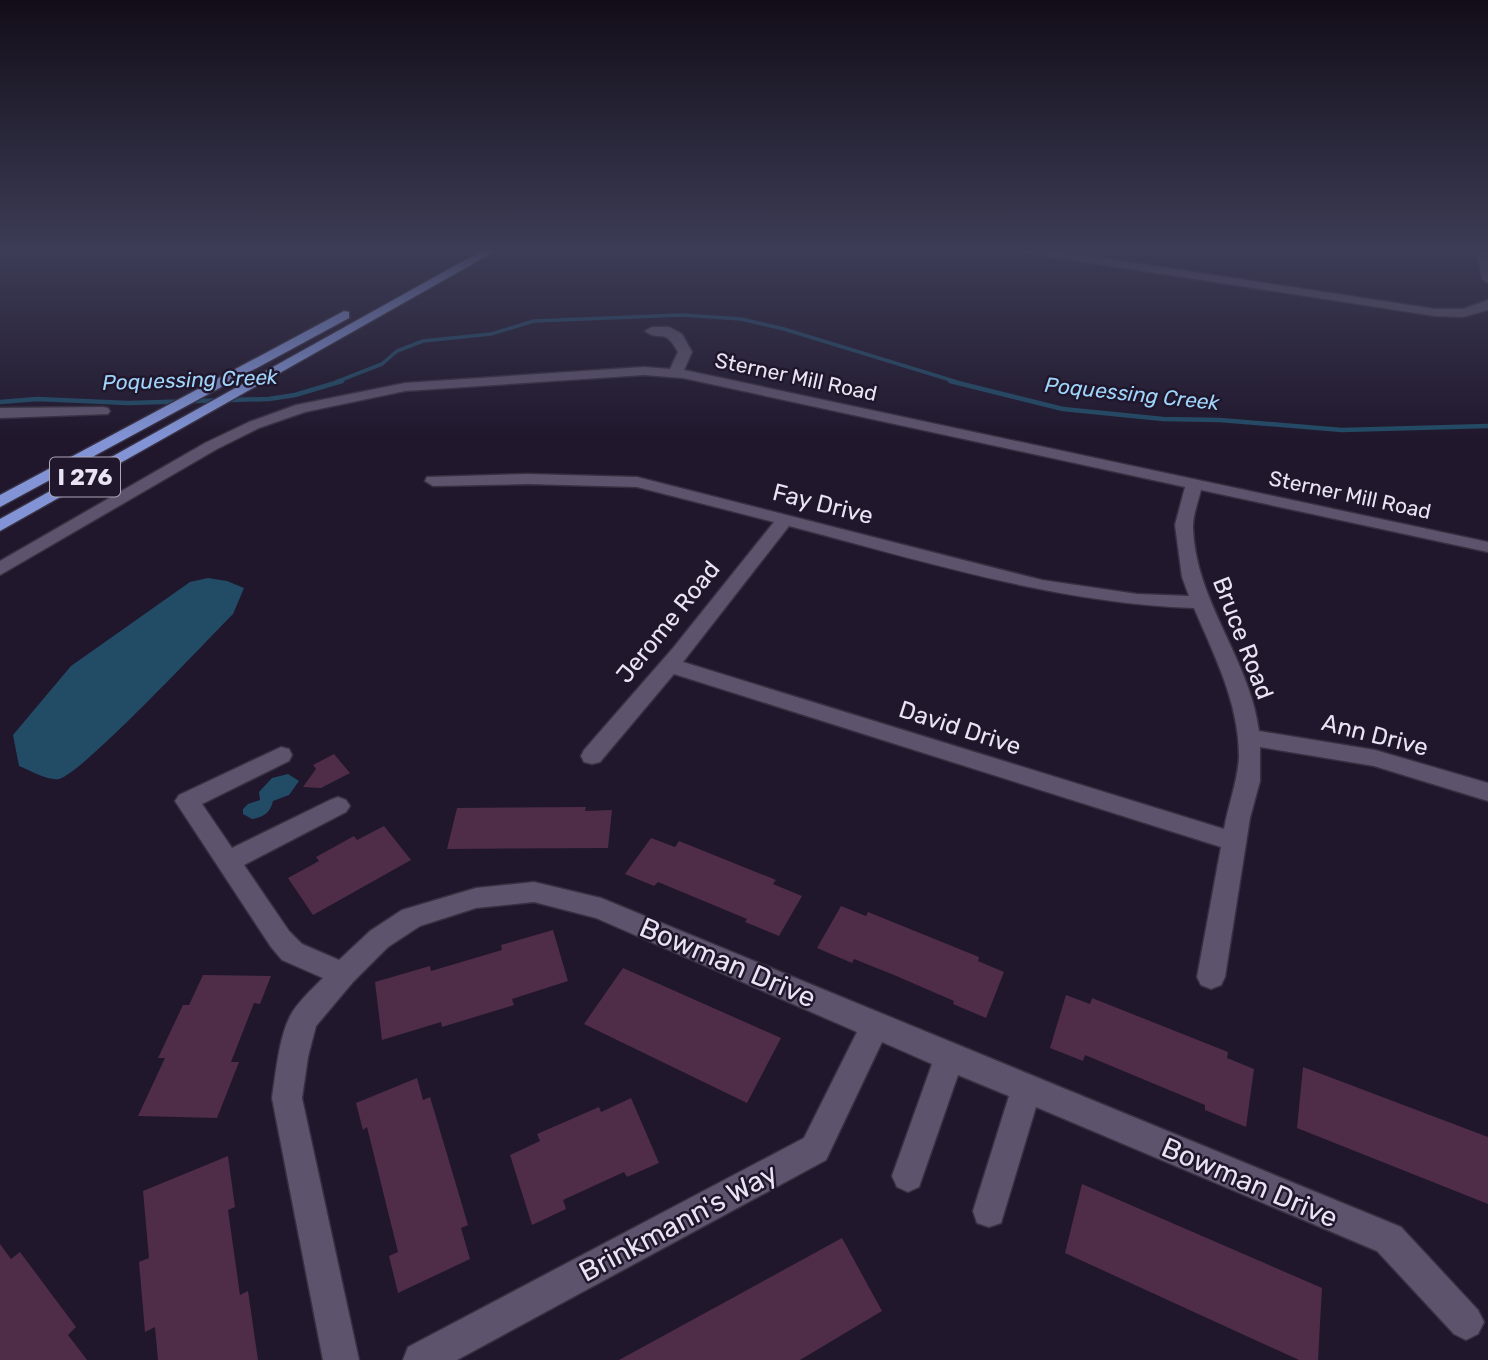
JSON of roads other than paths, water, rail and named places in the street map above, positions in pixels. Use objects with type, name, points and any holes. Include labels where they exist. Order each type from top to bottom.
[{"type":"highway","name":"I 276","points":[[0,502],[348,312]]},
{"type":"highway","name":"I 276","points":[[0,526],[378,312]]},
{"type":"street","points":[[652,331],[669,331],[682,343],[685,352],[676,373]]},
{"type":"street","name":"Sterner Mill Road","points":[[0,569],[211,446],[254,425],[301,408],[366,393],[425,385],[625,371],[676,373],[1488,547]]},
{"type":"street","points":[[0,413],[103,411]]},
{"type":"street","name":"Fay Drive","points":[[433,481],[528,479],[636,482],[1042,586],[1137,600],[1199,602]]},
{"type":"street","name":"Bruce Road","points":[[1194,483],[1184,525],[1191,577],[1199,602],[1230,666],[1249,737],[1248,781],[1234,842],[1211,977]]},
{"type":"street","name":"Jerome Road","points":[[592,756],[670,665],[785,520]]},
{"type":"street","name":"David Drive","points":[[670,665],[1234,842]]},
{"type":"street","name":"Ann Drive","points":[[1249,737],[1375,758],[1488,792]]},
{"type":"street","points":[[281,755],[187,801],[280,939],[292,952],[342,974]]},
{"type":"street","points":[[227,862],[338,806]]},
{"type":"street","name":"Bowman Drive","points":[[341,1360],[287,1098],[303,1020],[342,974],[379,939],[411,918],[476,898],[534,892],[601,909],[1389,1239],[1466,1322]]},
{"type":"street","name":"Brinkmann's Way","points":[[421,1360],[815,1149],[875,1026]]},
{"type":"street","points":[[908,1176],[949,1057]]},
{"type":"street","points":[[989,1211],[1026,1089]]},
{"type":"water","points":[[208,578],[227,581],[244,588],[233,614],[145,704],[93,754],[59,779],[44,777],[19,766],[13,735],[71,666],[190,582]]},
{"type":"water","points":[[288,774],[299,781],[289,795],[273,801],[266,814],[260,817],[252,819],[243,814],[243,809],[248,804],[260,800],[259,792],[272,778]]},
{"type":"waterway","name":"Poquessing Creek","points":[[336,382],[382,364],[397,351],[423,341],[491,334],[534,321],[682,315],[741,319],[784,329],[957,382]]},
{"type":"waterway","name":"Poquessing Creek","points":[[0,402],[37,399],[128,403],[269,399],[295,395],[342,381]]},
{"type":"waterway","name":"Poquessing Creek","points":[[950,381],[1063,409],[1163,419],[1220,420],[1342,430],[1488,426]]}]
